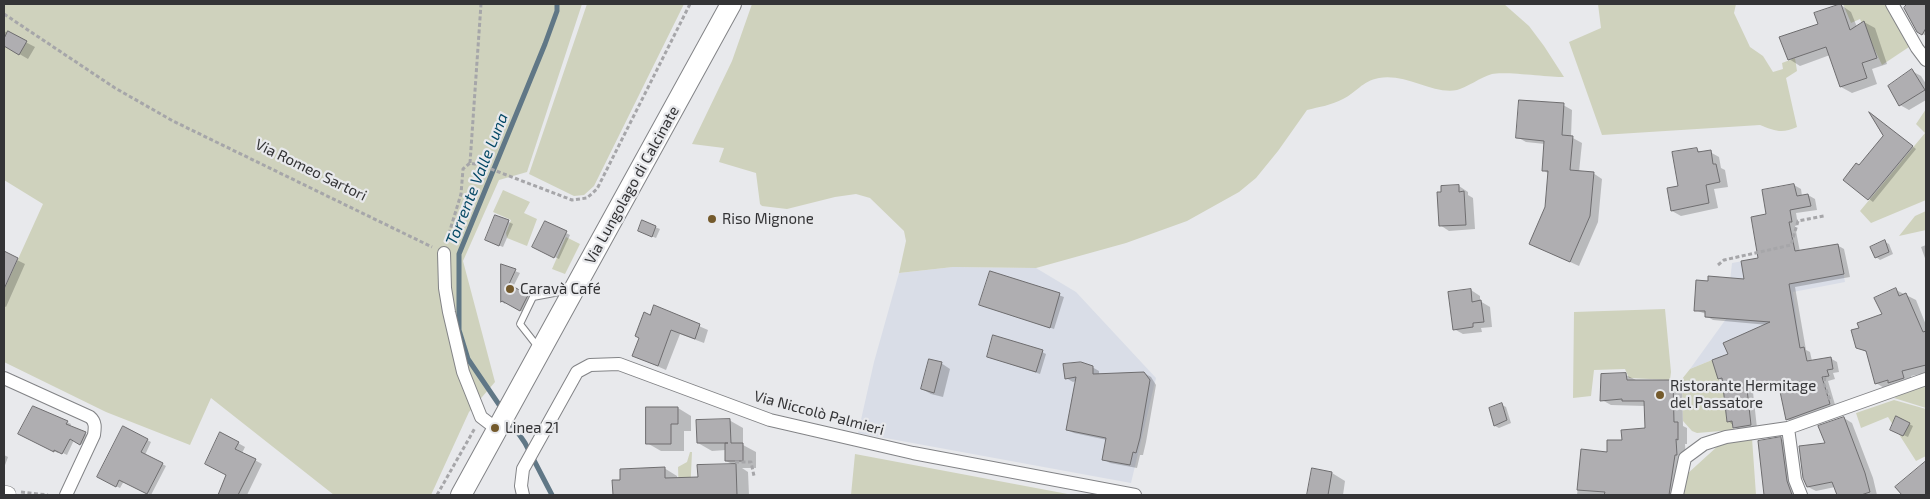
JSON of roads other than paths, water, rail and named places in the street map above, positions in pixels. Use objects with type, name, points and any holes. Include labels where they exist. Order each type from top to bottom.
[{"type":"main road","name":"Via Lungolago di Calcinate","points":[[461,495],[731,4]]},
{"type":"street","points":[[1892,4],[1926,60]]},
{"type":"street","points":[[444,253],[445,288],[454,339],[463,372],[481,417],[499,428]]},
{"type":"street","name":"Via Niccolò Palmieri","points":[[523,495],[521,486],[523,469],[577,372],[590,366],[619,364],[770,420],[913,454],[1135,495]]},
{"type":"street","points":[[4,378],[94,420],[94,435],[66,495]]},
{"type":"street","points":[[1677,495],[1685,458],[1704,444],[1726,437],[1788,428],[1926,379]]},
{"type":"street","points":[[1788,428],[1795,480],[1801,495]]},
{"type":"lane","points":[[540,350],[520,324],[533,297],[574,289]]},
{"type":"waterway","name":"Torrente Valle Luna","points":[[502,409],[468,359],[459,330],[459,254],[545,44],[557,11],[557,4]]},
{"type":"waterway","name":"Torrente Valle Luna","points":[[508,418],[525,443],[552,495]]},
{"type":"place","name":"Riso Mignone","points":[[712,219]]},
{"type":"place","name":"Caravà Café","points":[[510,289]]},
{"type":"place","name":"Ristorante Hermitage del Passatore","points":[[1660,395]]},
{"type":"place","name":"Linea 21","points":[[495,428]]}]
